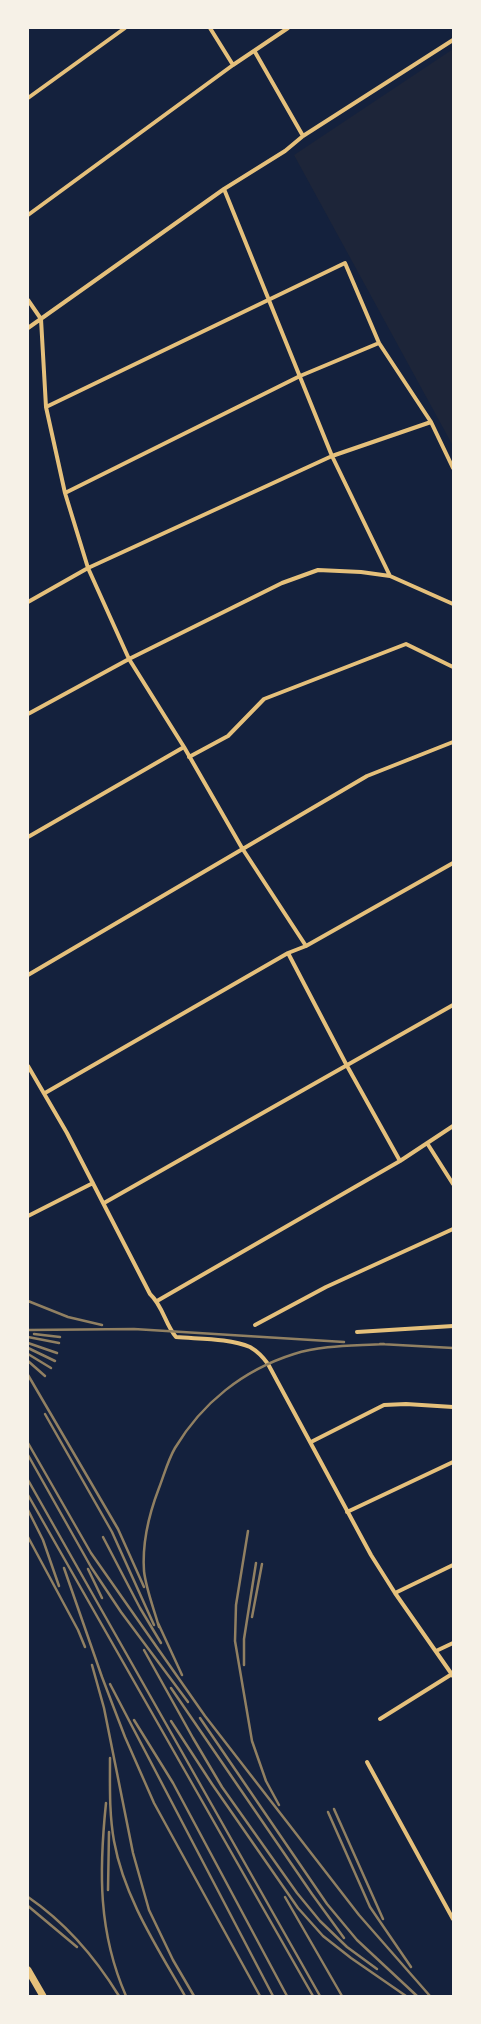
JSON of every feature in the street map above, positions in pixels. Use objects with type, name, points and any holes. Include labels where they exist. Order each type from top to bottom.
[{"type":"main road","points":[[28,1970],[43,1996]]},
{"type":"street","points":[[28,98],[125,28]]},
{"type":"street","points":[[210,28],[233,65]]},
{"type":"street","points":[[28,215],[233,65],[288,28]]},
{"type":"street","points":[[28,328],[224,188],[285,151],[304,136],[453,40]]},
{"type":"street","points":[[254,52],[304,136]]},
{"type":"street","points":[[224,188],[332,456],[390,576]]},
{"type":"street","points":[[46,407],[345,263],[378,343],[431,422],[453,468]]},
{"type":"street","points":[[28,300],[41,319],[46,407],[65,493],[88,568],[129,659],[184,747],[242,848],[306,946]]},
{"type":"street","points":[[65,493],[300,376],[378,343]]},
{"type":"street","points":[[28,602],[88,568],[332,456],[431,422]]},
{"type":"street","points":[[28,714],[129,659],[282,583],[318,570],[361,572],[390,576],[453,604]]},
{"type":"street","points":[[189,756],[228,736],[264,699],[406,644],[453,667]]},
{"type":"street","points":[[28,975],[367,776],[453,742]]},
{"type":"street","points":[[28,837],[184,747]]},
{"type":"street","points":[[45,1093],[288,952],[306,946],[453,863]]},
{"type":"street","points":[[288,952],[346,1064],[400,1161]]},
{"type":"street","points":[[104,1203],[346,1064],[453,1005]]},
{"type":"street","points":[[28,1066],[45,1093],[104,1203],[150,1294],[157,1301],[172,1332],[176,1337],[238,1343],[250,1347],[259,1353],[274,1374],[347,1512],[395,1593],[452,1675],[380,1719]]},
{"type":"street","points":[[157,1301],[400,1161],[453,1126]]},
{"type":"street","points":[[427,1143],[453,1184]]},
{"type":"street","points":[[28,1216],[93,1183]]},
{"type":"street","points":[[255,1325],[326,1287],[453,1229]]},
{"type":"street","points":[[357,1332],[453,1326]]},
{"type":"street","points":[[311,1442],[384,1406],[406,1404],[453,1407]]},
{"type":"street","points":[[347,1512],[453,1462]]},
{"type":"street","points":[[395,1593],[453,1565]]},
{"type":"street","points":[[436,1651],[453,1643]]},
{"type":"street","points":[[367,1762],[453,1918]]},
{"type":"shaded area","points":[[453,49],[453,446],[294,155]]},
{"type":"railway","points":[[28,1301],[68,1317],[102,1325]]},
{"type":"railway","points":[[28,1330],[134,1329],[344,1342]]},
{"type":"railway","points":[[34,1334],[60,1337]]},
{"type":"railway","points":[[28,1337],[59,1343]]},
{"type":"railway","points":[[28,1343],[57,1353]]},
{"type":"railway","points":[[380,1344],[453,1348]]},
{"type":"railway","points":[[159,1627],[145,1578],[145,1539],[152,1508],[168,1463],[175,1448],[186,1432],[211,1403],[226,1390],[241,1379],[275,1361],[294,1354],[316,1349],[338,1346],[384,1344]]},
{"type":"railway","points":[[28,1348],[55,1361]]},
{"type":"railway","points":[[28,1354],[51,1368]]},
{"type":"railway","points":[[28,1361],[45,1376]]},
{"type":"railway","points":[[28,1375],[118,1529],[144,1587]]},
{"type":"railway","points":[[45,1414],[112,1532],[154,1625]]},
{"type":"railway","points":[[28,1443],[91,1553],[205,1716],[359,1915],[430,1996]]},
{"type":"railway","points":[[28,1455],[91,1567],[121,1612],[188,1702]]},
{"type":"railway","points":[[28,1480],[320,1996]]},
{"type":"railway","points":[[28,1495],[313,1996]]},
{"type":"railway","points":[[28,1510],[43,1540],[59,1586]]},
{"type":"railway","points":[[248,1531],[236,1605],[235,1641],[252,1741],[266,1781],[279,1805]]},
{"type":"railway","points":[[28,1537],[78,1630],[85,1647]]},
{"type":"railway","points":[[103,1537],[140,1608],[161,1643]]},
{"type":"railway","points":[[244,1665],[244,1639],[256,1563]]},
{"type":"railway","points":[[252,1617],[262,1564]]},
{"type":"railway","points":[[64,1568],[102,1677],[125,1737],[154,1803],[260,1996]]},
{"type":"railway","points":[[88,1569],[102,1598]]},
{"type":"railway","points":[[158,1623],[182,1675]]},
{"type":"railway","points":[[144,1650],[222,1787],[297,1893],[320,1921],[347,1947],[377,1969]]},
{"type":"railway","points":[[92,1665],[104,1708],[133,1853],[149,1910],[173,1960],[194,1996]]},
{"type":"railway","points":[[110,1684],[273,1996]]},
{"type":"railway","points":[[171,1688],[312,1894],[344,1938]]},
{"type":"railway","points":[[200,1718],[327,1904],[357,1940],[417,1996]]},
{"type":"railway","points":[[134,1720],[173,1783],[287,1996]]},
{"type":"railway","points":[[171,1721],[212,1784],[298,1908],[323,1936],[351,1958],[406,1996]]},
{"type":"railway","points":[[110,1758],[111,1820],[114,1841],[125,1882],[133,1902],[185,1996]]},
{"type":"railway","points":[[106,1803],[102,1853],[103,1901],[110,1948],[126,1996]]},
{"type":"railway","points":[[334,1809],[383,1919]]},
{"type":"railway","points":[[328,1812],[370,1907],[411,1967]]},
{"type":"railway","points":[[108,1890],[109,1832]]},
{"type":"railway","points":[[28,1897],[55,1918],[79,1942],[90,1954],[119,1996]]},
{"type":"railway","points":[[285,1897],[342,1996]]},
{"type":"railway","points":[[28,1906],[77,1947]]}]
